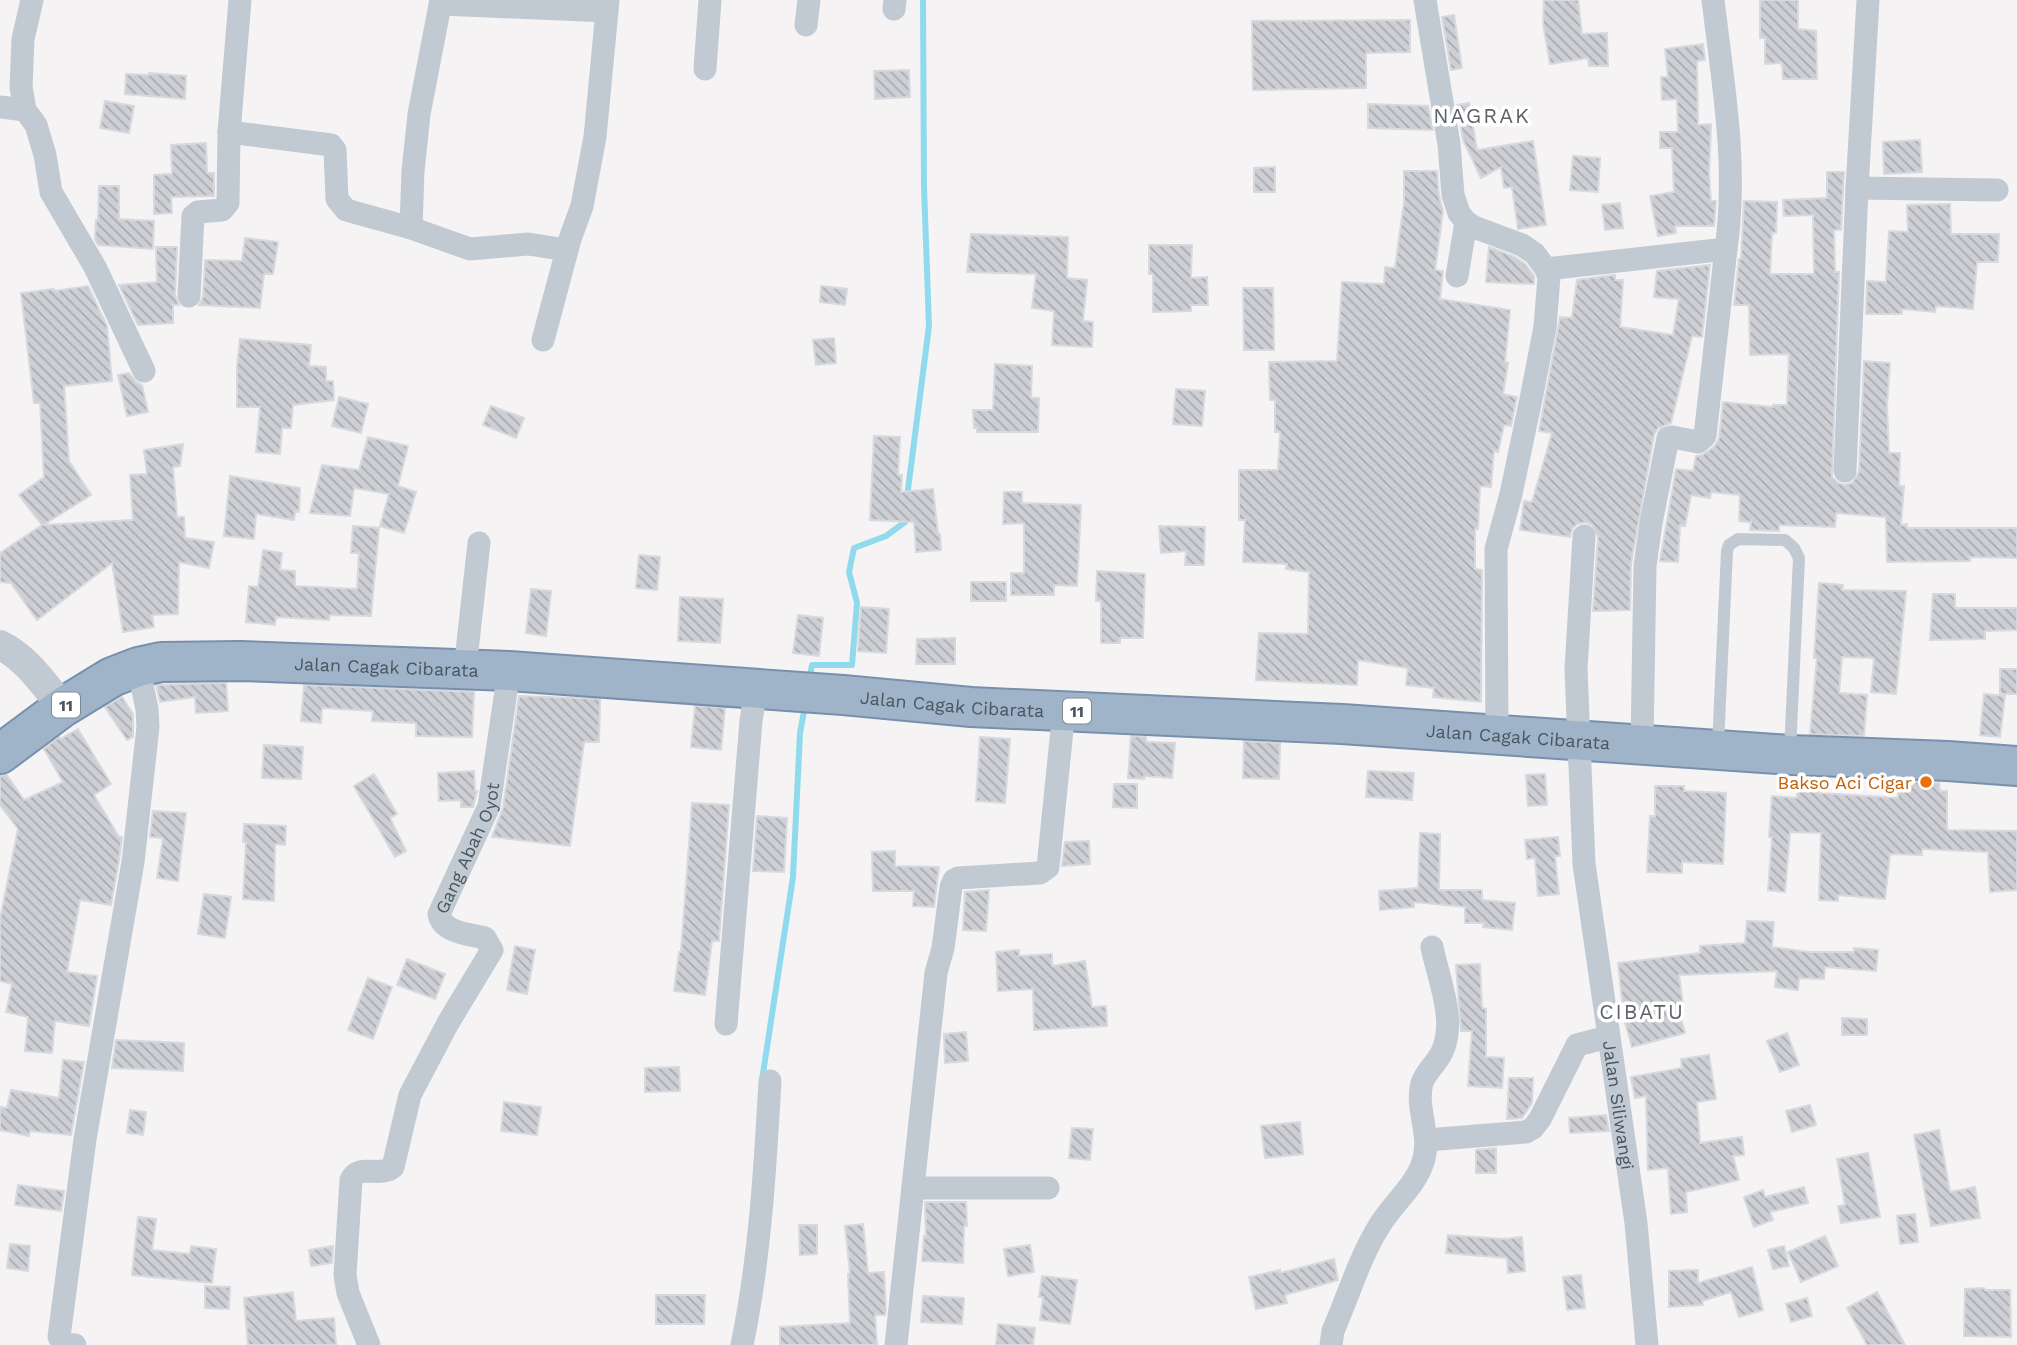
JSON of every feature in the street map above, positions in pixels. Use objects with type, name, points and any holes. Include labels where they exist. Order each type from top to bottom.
[{"type":"highway","name":"Jalan Cagak Cibarata","points":[[138,667],[161,662],[240,661],[509,671],[971,707],[1342,724],[1790,755],[2017,766]]},
{"type":"highway","name":"11","points":[[0,754],[90,689],[138,667]]},
{"type":"street","points":[[32,0],[23,39],[21,87],[25,110],[36,125],[45,155],[51,192],[95,267],[144,370]]},
{"type":"street","points":[[189,296],[193,216],[198,212],[222,210],[227,205],[230,184],[229,132],[240,0]]},
{"type":"street","points":[[705,69],[710,0]]},
{"type":"street","points":[[806,26],[809,0]]},
{"type":"street","points":[[1424,0],[1449,144],[1453,195],[1459,214],[1466,222],[1522,245],[1535,254],[1546,269],[1550,287],[1545,327],[1511,494],[1496,549],[1497,735]]},
{"type":"street","points":[[1642,744],[1645,566],[1651,523],[1668,438],[1698,442],[1705,436],[1730,223],[1732,166],[1713,0]]},
{"type":"street","points":[[1845,471],[1868,0]]},
{"type":"street","points":[[411,228],[419,114],[440,2],[607,5],[595,137],[582,206],[567,250],[543,340]]},
{"type":"street","points":[[0,107],[25,110]]},
{"type":"street","points":[[229,132],[331,145],[335,150],[337,199],[343,208],[470,249],[528,244],[567,250]]},
{"type":"street","points":[[1857,188],[1997,190]]},
{"type":"street","points":[[1457,276],[1466,222]]},
{"type":"street","points":[[1546,269],[1726,249]]},
{"type":"street","name":"Jalan Siliwangi","points":[[1584,536],[1576,669],[1584,864],[1636,1223],[1647,1345]]},
{"type":"street","points":[[465,669],[479,543]]},
{"type":"street","points":[[0,645],[30,668],[63,707]]},
{"type":"street","points":[[75,1345],[64,1344],[59,1337],[85,1139],[133,862],[148,727],[138,667]]},
{"type":"street","name":"Gang Abah Oyot","points":[[369,1345],[348,1293],[345,1275],[351,1180],[358,1171],[383,1173],[393,1167],[410,1095],[448,1023],[492,950],[485,939],[446,927],[439,914],[489,806],[509,671]]},
{"type":"street","points":[[726,1024],[751,722],[757,689]]},
{"type":"street","points":[[896,1345],[936,973],[943,948],[952,883],[958,878],[1040,873],[1048,867],[1064,710]]},
{"type":"street","points":[[1331,1345],[1333,1331],[1377,1229],[1422,1166],[1427,1140],[1420,1095],[1423,1082],[1429,1069],[1441,1055],[1447,1036],[1446,1011],[1432,947]]},
{"type":"street","points":[[1427,1140],[1526,1132],[1540,1119],[1577,1045],[1608,1037]]},
{"type":"street","points":[[742,1345],[764,1195],[770,1081]]},
{"type":"street","points":[[913,1188],[1048,1188]]},
{"type":"lane","points":[[1717,749],[1727,551],[1729,545],[1738,539],[1785,540],[1794,548],[1799,558],[1790,755]]},
{"type":"building","points":[[1544,0],[1578,0],[1582,34],[1607,33],[1608,66],[1589,66],[1588,58],[1550,64],[1543,24]]},
{"type":"building","points":[[1760,0],[1798,0],[1798,29],[1816,31],[1817,79],[1783,79],[1782,63],[1765,64],[1765,38],[1760,38]]},
{"type":"building","points":[[1454,15],[1462,68],[1451,70],[1442,17]]},
{"type":"building","points":[[1410,20],[1410,52],[1366,53],[1366,88],[1253,90],[1252,21]]},
{"type":"building","points":[[1703,44],[1705,60],[1697,61],[1698,125],[1711,124],[1709,174],[1711,201],[1716,201],[1714,226],[1675,226],[1676,233],[1658,236],[1650,196],[1674,192],[1672,148],[1660,148],[1660,132],[1678,132],[1677,99],[1662,100],[1661,77],[1668,77],[1665,49]]},
{"type":"building","points":[[909,70],[910,97],[875,99],[874,71]]},
{"type":"building","points":[[126,74],[186,76],[185,99],[125,94]]},
{"type":"building","points":[[105,101],[134,106],[129,133],[100,128]]},
{"type":"building","points":[[1469,103],[1477,150],[1533,141],[1546,225],[1518,229],[1512,187],[1504,188],[1501,167],[1481,178],[1463,140],[1457,105]]},
{"type":"building","points":[[1368,104],[1428,106],[1433,130],[1368,128]]},
{"type":"building","points":[[1920,140],[1922,172],[1884,174],[1883,142]]},
{"type":"building","points":[[206,143],[207,173],[214,173],[214,196],[171,197],[172,213],[154,214],[154,175],[172,174],[171,145]]},
{"type":"building","points":[[1573,156],[1600,158],[1598,192],[1570,190]]},
{"type":"building","points":[[1275,167],[1275,192],[1254,192],[1254,168]]},
{"type":"building","points":[[1404,171],[1437,171],[1443,211],[1435,270],[1443,271],[1440,299],[1510,310],[1505,362],[1508,363],[1503,394],[1517,397],[1511,426],[1504,425],[1498,452],[1494,451],[1491,487],[1480,486],[1478,529],[1475,529],[1475,569],[1482,570],[1481,702],[1433,697],[1434,688],[1406,685],[1408,668],[1358,660],[1357,685],[1256,680],[1259,633],[1308,634],[1309,572],[1286,569],[1287,564],[1243,562],[1245,520],[1239,520],[1239,470],[1278,470],[1280,432],[1275,432],[1275,400],[1270,400],[1269,362],[1337,361],[1342,282],[1384,284],[1385,267],[1395,268],[1404,202]]},
{"type":"building","points":[[1827,172],[1844,172],[1841,230],[1834,230],[1835,272],[1839,272],[1832,477],[1845,485],[1852,483],[1859,472],[1864,361],[1890,363],[1887,406],[1889,453],[1900,453],[1899,486],[1904,486],[1901,525],[1907,524],[1907,528],[2017,528],[2017,558],[1970,557],[1970,561],[1887,562],[1886,517],[1836,513],[1835,527],[1779,525],[1779,531],[1750,530],[1751,522],[1739,521],[1740,495],[1711,492],[1710,498],[1691,495],[1685,526],[1680,525],[1678,562],[1660,561],[1676,469],[1693,471],[1696,456],[1715,446],[1719,438],[1723,402],[1773,407],[1787,405],[1789,354],[1750,355],[1749,305],[1734,305],[1741,259],[1744,201],[1777,202],[1770,274],[1814,274],[1813,215],[1784,216],[1783,200],[1827,198]]},
{"type":"building","points":[[99,186],[119,186],[119,219],[154,221],[153,249],[98,245],[95,239]]},
{"type":"building","points":[[1620,203],[1623,228],[1605,230],[1602,205]]},
{"type":"building","points":[[1950,204],[1951,234],[1999,234],[1998,262],[1977,262],[1973,309],[1936,306],[1935,312],[1902,309],[1902,314],[1866,314],[1867,281],[1886,282],[1889,231],[1908,232],[1907,205]]},
{"type":"building","points":[[971,234],[1068,237],[1067,278],[1087,280],[1083,321],[1093,322],[1092,347],[1052,345],[1054,311],[1032,308],[1036,274],[967,272]]},
{"type":"building","points":[[245,238],[278,242],[273,274],[264,274],[260,308],[199,305],[203,297],[205,260],[242,261]]},
{"type":"building","points":[[1149,245],[1192,245],[1191,278],[1207,277],[1208,305],[1191,305],[1191,311],[1153,312],[1153,274],[1149,274]]},
{"type":"building","points":[[156,247],[177,247],[175,295],[179,305],[173,305],[173,323],[138,325],[119,285],[157,282]]},
{"type":"building","points":[[1489,247],[1525,264],[1534,276],[1534,284],[1486,282]]},
{"type":"building","points":[[1710,265],[1702,337],[1692,336],[1671,423],[1658,428],[1654,435],[1631,564],[1630,610],[1593,611],[1598,537],[1592,525],[1586,522],[1577,524],[1570,537],[1520,530],[1524,501],[1532,502],[1552,433],[1539,431],[1560,317],[1572,318],[1577,280],[1615,275],[1615,280],[1623,280],[1620,327],[1673,335],[1679,299],[1654,297],[1657,271]]},
{"type":"building","points":[[88,286],[107,326],[112,381],[64,386],[69,461],[91,495],[43,525],[133,520],[130,475],[147,474],[144,450],[183,444],[180,466],[173,467],[177,517],[184,517],[185,538],[214,542],[209,568],[179,562],[178,614],[152,615],[154,627],[123,632],[112,563],[37,620],[11,583],[0,582],[0,553],[42,525],[19,495],[44,477],[40,403],[34,403],[21,293]]},
{"type":"building","points":[[821,286],[847,289],[845,305],[820,302]]},
{"type":"building","points":[[1243,288],[1273,288],[1274,350],[1244,350]]},
{"type":"building","points":[[834,338],[836,363],[816,365],[813,340]]},
{"type":"building","points":[[240,339],[311,345],[309,366],[326,367],[326,381],[333,381],[334,400],[293,405],[291,428],[282,428],[280,454],[256,452],[260,407],[237,407]]},
{"type":"building","points":[[995,364],[1032,366],[1031,398],[1039,398],[1038,432],[977,432],[977,428],[974,428],[973,410],[993,410]]},
{"type":"building","points":[[129,373],[142,385],[148,412],[127,416],[118,375]]},
{"type":"building","points":[[1176,389],[1205,391],[1202,426],[1173,424]]},
{"type":"building","points":[[339,397],[368,404],[361,433],[332,426]]},
{"type":"building","points":[[491,406],[524,418],[516,438],[483,425]]},
{"type":"building","points":[[874,436],[900,437],[898,475],[902,475],[901,492],[933,489],[941,550],[916,552],[914,522],[870,520]]},
{"type":"building","points":[[368,437],[408,446],[398,486],[416,492],[404,533],[380,526],[389,494],[354,488],[350,516],[310,513],[322,465],[359,470]]},
{"type":"building","points":[[230,476],[300,488],[299,512],[295,511],[294,520],[256,514],[254,539],[224,536]]},
{"type":"building","points":[[1004,492],[1022,492],[1022,503],[1081,505],[1077,586],[1054,585],[1054,595],[1011,595],[1011,573],[1024,573],[1024,523],[1003,524]]},
{"type":"building","points":[[353,526],[379,528],[371,616],[330,615],[329,620],[276,617],[275,625],[246,622],[249,586],[258,587],[263,550],[282,553],[280,570],[295,571],[295,586],[357,589],[359,553],[351,553]]},
{"type":"building","points":[[1159,526],[1205,527],[1204,565],[1185,565],[1186,551],[1161,553]]},
{"type":"building","points":[[639,555],[660,557],[657,590],[636,588]]},
{"type":"building","points":[[1097,571],[1145,574],[1143,638],[1120,638],[1120,643],[1101,643],[1101,601],[1096,601]]},
{"type":"building","points":[[971,582],[1006,582],[1006,601],[971,601]]},
{"type":"building","points":[[1819,583],[1843,585],[1842,590],[1906,591],[1896,694],[1871,692],[1874,658],[1842,657],[1839,693],[1867,695],[1864,736],[1810,734],[1817,658],[1814,658]]},
{"type":"building","points":[[531,589],[551,591],[546,636],[526,633]]},
{"type":"building","points":[[1933,594],[1955,594],[1955,608],[2017,608],[2017,630],[1985,631],[1985,639],[1930,640]]},
{"type":"building","points":[[680,597],[723,599],[720,643],[678,641]]},
{"type":"building","points":[[861,607],[889,609],[886,653],[858,651]]},
{"type":"building","points":[[798,615],[823,618],[819,656],[793,653]]},
{"type":"building","points":[[955,638],[955,664],[916,664],[917,639]]},
{"type":"building","points":[[2000,669],[2017,669],[2017,694],[2000,694]]},
{"type":"building","points":[[226,683],[228,711],[196,713],[195,697],[160,702],[156,685]]},
{"type":"building","points":[[304,685],[474,692],[472,737],[416,736],[416,723],[372,721],[373,711],[322,708],[321,723],[301,721]]},
{"type":"building","points":[[1984,694],[2005,696],[2000,737],[1980,735]]},
{"type":"building","points":[[519,696],[600,699],[599,742],[584,742],[570,846],[492,837],[503,808]]},
{"type":"building","points":[[122,697],[133,714],[133,737],[127,740],[105,707]]},
{"type":"building","points":[[695,706],[725,708],[721,750],[691,747]]},
{"type":"building","points":[[78,729],[111,784],[94,795],[119,837],[122,837],[119,860],[111,905],[80,900],[67,972],[97,976],[89,1026],[55,1021],[52,1053],[25,1051],[28,1017],[6,1012],[12,984],[0,981],[0,919],[18,829],[0,805],[0,775],[6,774],[24,800],[63,782],[44,749],[59,737],[60,739]]},
{"type":"building","points":[[1131,736],[1146,737],[1146,742],[1175,743],[1172,778],[1128,778]]},
{"type":"building","points":[[980,737],[1010,739],[1005,803],[976,801]]},
{"type":"building","points":[[1244,741],[1280,743],[1279,779],[1243,778]]},
{"type":"building","points":[[264,745],[303,747],[301,779],[262,778]]},
{"type":"building","points":[[474,771],[477,791],[473,807],[461,807],[461,800],[439,801],[438,773]]},
{"type":"building","points":[[1368,771],[1414,773],[1412,800],[1366,797]]},
{"type":"building","points":[[374,774],[397,814],[390,818],[406,851],[395,857],[354,786]]},
{"type":"building","points":[[1545,774],[1547,805],[1528,806],[1526,775]]},
{"type":"building","points":[[1898,781],[1939,783],[1940,791],[1947,791],[1947,830],[2017,831],[2017,890],[1990,892],[1988,852],[1922,849],[1922,855],[1890,854],[1885,899],[1838,895],[1838,901],[1819,900],[1821,833],[1790,832],[1785,892],[1768,890],[1772,796],[1797,798],[1798,782],[1820,783],[1819,793],[1898,798]]},
{"type":"building","points":[[1114,784],[1137,784],[1137,808],[1113,807]]},
{"type":"building","points":[[1655,786],[1684,786],[1684,791],[1726,793],[1723,864],[1682,862],[1682,873],[1647,872],[1650,816],[1655,816]]},
{"type":"building","points":[[692,803],[729,805],[719,941],[712,941],[705,995],[674,991],[681,952]]},
{"type":"building","points":[[153,811],[186,813],[178,881],[157,878],[163,838],[150,837]]},
{"type":"building","points":[[757,816],[787,818],[784,872],[753,871]]},
{"type":"building","points":[[244,824],[286,826],[285,845],[275,844],[274,901],[243,899],[246,842],[243,842]]},
{"type":"building","points":[[1420,833],[1440,834],[1439,890],[1482,890],[1482,900],[1515,903],[1512,930],[1483,927],[1484,923],[1465,923],[1465,907],[1414,902],[1414,907],[1380,910],[1379,891],[1418,888]]},
{"type":"building","points":[[1558,837],[1560,856],[1555,856],[1559,894],[1538,896],[1535,858],[1527,859],[1525,840]]},
{"type":"building","points":[[1089,841],[1090,864],[1062,866],[1065,842]]},
{"type":"building","points":[[895,851],[895,866],[939,867],[934,907],[913,906],[914,891],[873,891],[872,852]]},
{"type":"building","points":[[989,890],[986,931],[963,930],[965,892]]},
{"type":"building","points":[[204,894],[231,897],[225,938],[198,934]]},
{"type":"building","points":[[1747,921],[1774,922],[1772,947],[1808,952],[1854,952],[1854,948],[1878,950],[1876,971],[1825,967],[1824,979],[1799,978],[1798,990],[1775,987],[1777,971],[1679,975],[1683,1005],[1677,1005],[1685,1033],[1632,1047],[1624,1019],[1618,963],[1700,953],[1700,946],[1745,943]]},
{"type":"building","points":[[515,946],[535,950],[527,994],[507,990]]},
{"type":"building","points":[[1019,950],[1019,956],[1052,954],[1052,966],[1085,961],[1092,1007],[1106,1006],[1107,1026],[1034,1030],[1033,989],[998,991],[996,952]]},
{"type":"building","points":[[407,959],[445,974],[435,999],[397,985]]},
{"type":"building","points":[[1480,964],[1482,1008],[1486,1009],[1486,1057],[1504,1058],[1502,1088],[1468,1086],[1472,1031],[1461,1031],[1456,965]]},
{"type":"building","points":[[368,978],[392,987],[373,1039],[348,1030]]},
{"type":"building","points":[[1842,1018],[1867,1019],[1867,1035],[1842,1035]]},
{"type":"building","points":[[966,1032],[968,1061],[945,1063],[944,1034]]},
{"type":"building","points":[[1787,1033],[1799,1065],[1780,1072],[1767,1041]]},
{"type":"building","points":[[116,1040],[184,1043],[183,1071],[112,1068]]},
{"type":"building","points":[[1709,1055],[1716,1099],[1697,1102],[1700,1143],[1742,1137],[1744,1155],[1733,1156],[1739,1180],[1686,1192],[1687,1212],[1671,1214],[1668,1168],[1648,1170],[1646,1096],[1635,1098],[1631,1077],[1682,1068],[1681,1059]]},
{"type":"building","points":[[63,1060],[84,1062],[71,1135],[30,1131],[29,1136],[0,1130],[0,1107],[7,1108],[11,1090],[59,1098]]},
{"type":"building","points":[[679,1067],[680,1091],[645,1092],[645,1068]]},
{"type":"building","points":[[1509,1078],[1533,1078],[1532,1103],[1522,1118],[1507,1119]]},
{"type":"building","points":[[504,1102],[541,1107],[537,1135],[501,1131]]},
{"type":"building","points":[[1810,1105],[1816,1125],[1792,1132],[1786,1111]]},
{"type":"building","points":[[130,1110],[146,1112],[143,1135],[127,1133]]},
{"type":"building","points":[[1606,1115],[1609,1131],[1570,1133],[1569,1118]]},
{"type":"building","points":[[1300,1122],[1303,1154],[1265,1158],[1261,1126]]},
{"type":"building","points":[[1072,1128],[1093,1129],[1090,1160],[1069,1158]]},
{"type":"building","points":[[1939,1130],[1950,1192],[1975,1187],[1980,1218],[1931,1226],[1914,1135]]},
{"type":"building","points":[[1496,1148],[1496,1173],[1476,1173],[1476,1150]]},
{"type":"building","points":[[1868,1153],[1880,1217],[1841,1223],[1838,1206],[1845,1205],[1837,1159]]},
{"type":"building","points":[[18,1185],[64,1191],[61,1211],[15,1205]]},
{"type":"building","points":[[1804,1187],[1808,1203],[1770,1212],[1773,1220],[1754,1227],[1744,1197],[1763,1190],[1765,1197]]},
{"type":"building","points":[[925,1202],[966,1202],[967,1226],[964,1226],[963,1263],[922,1261],[926,1236]]},
{"type":"building","points":[[1915,1214],[1918,1242],[1900,1244],[1897,1216]]},
{"type":"building","points":[[138,1217],[156,1219],[152,1250],[190,1254],[191,1246],[216,1249],[212,1283],[132,1275]]},
{"type":"building","points":[[863,1224],[868,1273],[884,1272],[886,1311],[885,1315],[875,1315],[877,1345],[780,1345],[780,1327],[850,1323],[850,1273],[845,1226]]},
{"type":"building","points":[[799,1225],[817,1225],[817,1254],[800,1255]]},
{"type":"building","points":[[1448,1235],[1503,1239],[1522,1237],[1525,1271],[1508,1273],[1507,1258],[1446,1253]]},
{"type":"building","points":[[1825,1236],[1838,1266],[1801,1282],[1788,1252]]},
{"type":"building","points":[[10,1244],[30,1246],[28,1271],[7,1268]]},
{"type":"building","points":[[1030,1245],[1034,1272],[1008,1276],[1004,1249]]},
{"type":"building","points":[[333,1246],[332,1263],[311,1266],[309,1250]]},
{"type":"building","points":[[1784,1246],[1789,1266],[1773,1269],[1768,1250]]},
{"type":"building","points":[[1334,1259],[1338,1280],[1285,1295],[1287,1303],[1256,1309],[1249,1277],[1280,1270],[1280,1273]]},
{"type":"building","points":[[1752,1267],[1763,1310],[1739,1317],[1731,1292],[1702,1301],[1703,1305],[1669,1307],[1669,1271],[1698,1270],[1698,1283]]},
{"type":"building","points":[[1581,1275],[1585,1308],[1567,1310],[1563,1277]]},
{"type":"building","points":[[1042,1276],[1077,1280],[1070,1324],[1040,1320]]},
{"type":"building","points":[[205,1286],[230,1287],[229,1309],[205,1308]]},
{"type":"building","points":[[1965,1289],[2010,1290],[2011,1337],[1964,1336]]},
{"type":"building","points":[[293,1292],[296,1321],[334,1318],[336,1345],[248,1345],[244,1298]]},
{"type":"building","points":[[1877,1292],[1905,1345],[1867,1345],[1847,1308]]},
{"type":"building","points":[[656,1295],[705,1295],[704,1324],[656,1324]]},
{"type":"building","points":[[923,1296],[964,1298],[962,1324],[921,1322]]},
{"type":"building","points":[[1807,1298],[1812,1316],[1791,1322],[1786,1304]]},
{"type":"building","points":[[998,1324],[1035,1328],[1033,1345],[996,1345]]},
{"type":"waterway","points":[[907,497],[929,326],[924,187],[923,0]]},
{"type":"waterway","points":[[809,681],[812,665],[852,665],[857,603],[849,572],[854,548],[886,536],[905,522],[906,515]]},
{"type":"waterway","points":[[762,1080],[793,877],[800,733],[805,706]]},
{"type":"place","name":"Bakso Aci Cigar","points":[[1926,782]]},
{"type":"district","name":"NAGRAK","points":[[1482,115]]},
{"type":"district","name":"CIBATU","points":[[1642,1011]]}]
